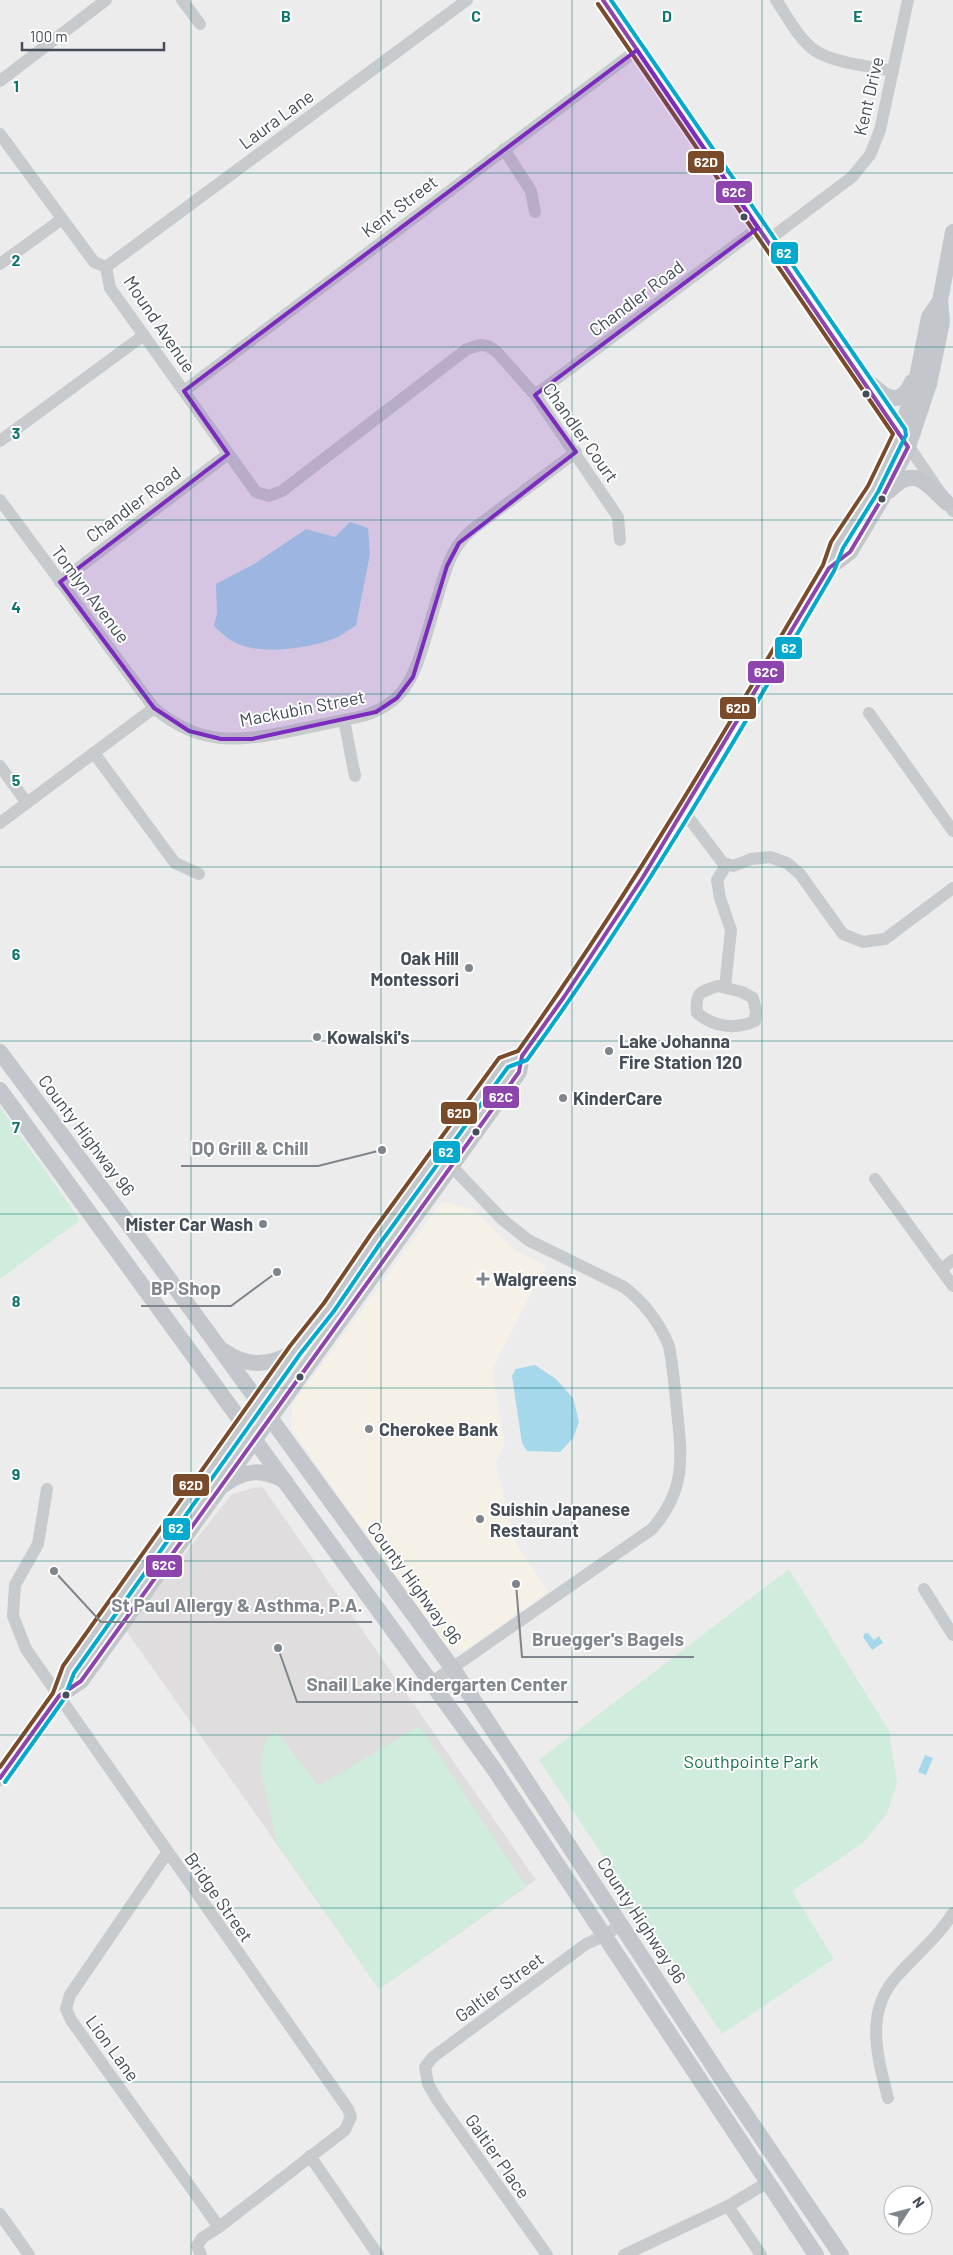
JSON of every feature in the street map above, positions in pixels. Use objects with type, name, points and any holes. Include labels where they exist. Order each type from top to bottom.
[{"type":"main road","points":[[829,568],[850,552],[881,500],[908,447],[929,384],[942,322],[940,301],[953,232]]},
{"type":"main road","points":[[59,1696],[81,1681],[520,1072],[522,1056],[610,931],[685,813],[829,568],[837,545],[873,489],[900,432],[915,387],[930,317],[940,301]]},
{"type":"main road","points":[[856,370],[883,395],[898,399],[909,389],[920,364]]},
{"type":"main road","points":[[881,500],[899,480],[914,476],[923,481],[950,507]]},
{"type":"main road","name":"County Highway 96","points":[[0,1052],[85,1165],[453,1668],[729,2090],[841,2255]]},
{"type":"main road","points":[[0,1778],[59,1696],[68,1670],[438,1152],[504,1062],[522,1056]]},
{"type":"main road","points":[[0,1079],[61,1159],[76,1168],[85,1165]]},
{"type":"main road","points":[[0,1090],[494,1768],[816,2255]]},
{"type":"main road","points":[[219,1348],[235,1358],[254,1364],[275,1362],[285,1358],[295,1350]]},
{"type":"main road","points":[[217,1490],[236,1476],[246,1472],[266,1472],[286,1482]]},
{"type":"street","points":[[0,81],[106,0]]},
{"type":"street","points":[[182,0],[200,24]]},
{"type":"street","name":"Laura Lane","points":[[106,267],[467,0]]},
{"type":"street","points":[[603,0],[950,507]]},
{"type":"street","points":[[776,0],[801,36],[814,50],[835,59],[892,71]]},
{"type":"street","name":"Kent Drive","points":[[767,241],[847,182],[862,167],[876,143],[908,0]]},
{"type":"street","name":"Kent Street","points":[[184,391],[637,50]]},
{"type":"street","name":"Mound Avenue","points":[[0,134],[94,262],[106,267],[110,288],[256,492],[269,496],[282,491]]},
{"type":"street","points":[[504,149],[531,191],[535,212]]},
{"type":"street","points":[[0,264],[62,218]]},
{"type":"street","name":"Chandler Road","points":[[535,396],[758,228]]},
{"type":"street","points":[[0,441],[144,335]]},
{"type":"street","name":"Chandler Court","points":[[282,491],[467,350],[480,345],[488,346],[497,352],[535,396],[576,452],[618,517],[620,540]]},
{"type":"street","name":"Mackubin Street","points":[[154,708],[175,724],[189,731],[222,739],[252,739],[376,712],[392,702],[406,688],[417,666],[447,566],[459,543],[473,529],[576,452]]},
{"type":"street","name":"Chandler Road","points":[[60,582],[228,454]]},
{"type":"street","name":"Tomlyn Avenue","points":[[0,500],[154,708]]},
{"type":"street","points":[[0,823],[154,708]]},
{"type":"street","points":[[869,713],[953,831]]},
{"type":"street","points":[[344,720],[356,776]]},
{"type":"street","points":[[94,753],[175,863],[199,874]]},
{"type":"street","points":[[0,766],[27,803]]},
{"type":"street","points":[[685,813],[723,863],[734,866],[751,859],[770,857],[787,863],[800,874],[843,934],[862,942],[885,940],[953,888]]},
{"type":"street","points":[[726,987],[731,930],[720,898],[717,880],[728,864]]},
{"type":"street","points":[[718,986],[726,987],[753,998],[756,1011],[755,1021],[742,1027],[729,1027],[707,1021],[697,1014],[696,999],[701,991],[718,986]]},
{"type":"street","points":[[432,1682],[652,1529],[670,1504],[676,1491],[681,1463],[669,1346],[664,1333],[651,1313],[624,1288],[542,1248],[521,1235],[502,1219],[438,1152]]},
{"type":"street","points":[[875,1179],[953,1286]]},
{"type":"street","points":[[941,1269],[953,1260]]},
{"type":"street","name":"Bridge Street","points":[[47,1489],[38,1544],[15,1585],[13,1616],[26,1648],[167,1853],[348,2109],[351,2117],[345,2130],[310,2156]]},
{"type":"street","points":[[924,1589],[953,1636]]},
{"type":"street","name":"Lion Lane","points":[[167,1853],[70,1995],[66,2009],[71,2020],[218,2226]]},
{"type":"street","points":[[888,2098],[875,2035],[877,2010],[890,1984],[934,1940],[953,1913]]},
{"type":"street","name":"Galtier Street","points":[[426,2076],[425,2067],[433,2057],[586,1944],[604,1936],[621,1924]]},
{"type":"street","name":"Galtier Place","points":[[426,2076],[428,2084],[438,2101],[547,2255]]},
{"type":"street","points":[[200,2255],[197,2246],[202,2238],[310,2156],[378,2255]]},
{"type":"street","points":[[624,2255],[728,2206],[768,2182]]},
{"type":"street","points":[[728,2206],[761,2255]]},
{"type":"street","points":[[0,2214],[29,2255]]},
{"type":"highlighted area","points":[[637,50],[758,228],[535,395],[576,452],[459,543],[447,566],[413,677],[397,698],[376,712],[252,739],[221,739],[189,731],[154,708],[60,582],[228,454],[184,391]]},
{"type":"shaded area","points":[[442,1201],[474,1210],[515,1250],[546,1265],[492,1369],[505,1445],[495,1462],[516,1543],[548,1592],[464,1651],[446,1647],[291,1428],[292,1405]]},
{"type":"shaded area","points":[[262,1486],[536,1880],[379,1989],[125,1629],[232,1494]]},
{"type":"green space","points":[[0,1107],[80,1220],[0,1279]]},
{"type":"green space","name":"Southpointe Park","points":[[789,1569],[889,1731],[897,1783],[887,1813],[864,1842],[792,1891],[834,1959],[722,2034],[539,1760]]},
{"type":"green space","points":[[420,1726],[526,1886],[379,1989],[276,1841],[261,1769],[264,1746],[268,1737],[277,1732],[318,1786]]},
{"type":"water","points":[[350,522],[368,528],[370,554],[356,625],[339,636],[322,643],[296,648],[268,650],[242,646],[229,639],[214,626],[217,613],[216,584],[254,564],[306,529],[335,537]]},
{"type":"water","points":[[535,1365],[556,1379],[573,1398],[579,1422],[573,1438],[560,1452],[527,1451],[522,1443],[512,1376],[516,1369]]},
{"type":"water","points":[[865,1633],[868,1633],[874,1640],[879,1636],[883,1643],[872,1650],[863,1637]]},
{"type":"water","points":[[925,1755],[933,1758],[926,1775],[918,1772]]},
{"type":"transit line","name":"62C","points":[[0,1778],[59,1696],[81,1681],[519,1072],[522,1056],[564,997],[643,877],[829,568],[850,552],[881,500],[908,447],[603,0]]},
{"type":"transit line","name":"62","points":[[5,1782],[64,1699],[74,1673],[300,1354],[334,1311],[381,1242],[508,1067],[527,1060],[569,1001],[648,880],[724,758],[834,571],[843,548],[878,492],[906,435],[905,429],[611,0]]},
{"type":"transit line","name":"62D","points":[[0,1767],[53,1693],[63,1666],[290,1346],[324,1303],[371,1234],[499,1058],[518,1051],[559,992],[638,872],[750,689],[823,565],[831,542],[868,486],[893,434],[598,4]]},
{"type":"place","name":"Oak Hill Montessori","points":[[469,968]]},
{"type":"place","name":"Kowalski's","points":[[317,1037]]},
{"type":"place","name":"Lake Johanna Fire Station 120","points":[[609,1051]]},
{"type":"place","name":"KinderCare","points":[[563,1098]]},
{"type":"place","name":"DQ Grill & Chill","points":[[382,1150]]},
{"type":"place","name":"Mister Car Wash","points":[[263,1224]]},
{"type":"place","name":"BP Shop","points":[[277,1272]]},
{"type":"place","name":"Walgreens","points":[[483,1279]]},
{"type":"place","name":"Cherokee Bank","points":[[369,1429]]},
{"type":"place","name":"Suishin Japanese Restaurant","points":[[480,1519]]},
{"type":"place","name":"St Paul Allergy & Asthma, P.A.","points":[[54,1571]]},
{"type":"place","name":"Bruegger's Bagels","points":[[516,1584]]},
{"type":"place","name":"Snail Lake Kindergarten Center","points":[[278,1648]]}]
